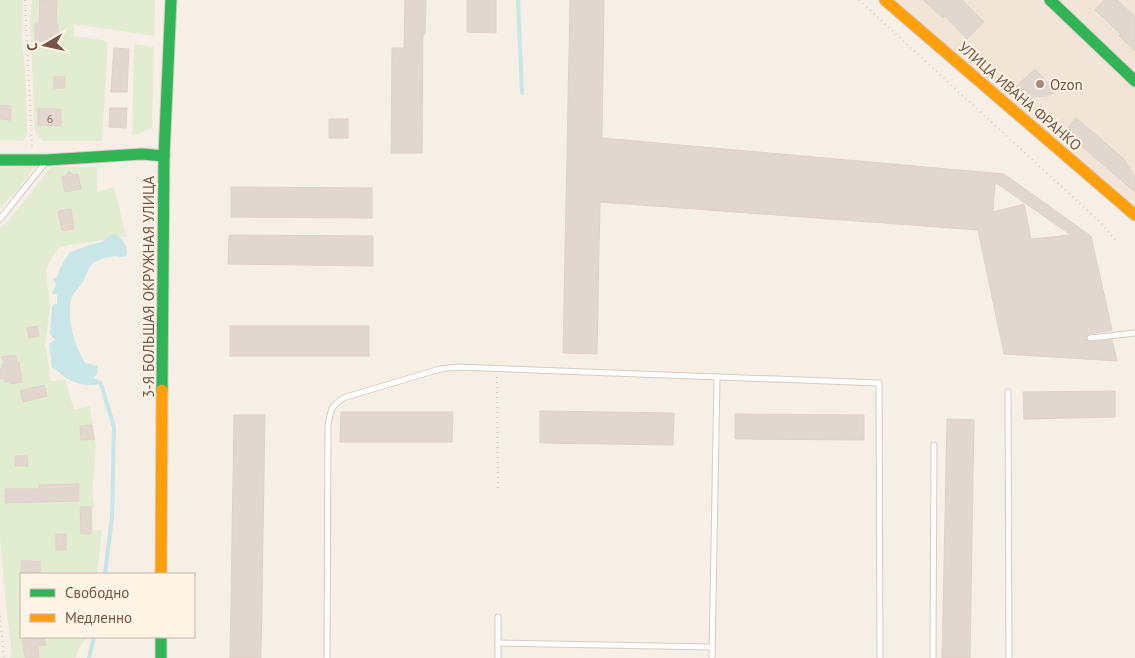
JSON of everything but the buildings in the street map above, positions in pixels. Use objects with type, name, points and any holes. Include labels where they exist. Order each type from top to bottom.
[{"type":"street","name":"3-Я БОЛЬШАЯ ОКРУЖНАЯ УЛИЦА","points":[[161,573],[164,156],[171,0]]},
{"type":"street","name":"УЛИЦА ИВАНА ФРАНКО","points":[[884,0],[1135,216]]},
{"type":"street","points":[[1050,0],[1135,81]]},
{"type":"street","points":[[0,160],[47,160],[142,154],[164,156]]},
{"type":"street","points":[[161,638],[161,658]]},
{"type":"lane","points":[[0,219],[47,160]]},
{"type":"lane","points":[[1090,338],[1135,333]]},
{"type":"lane","points":[[327,658],[328,425],[331,409],[346,397],[440,369],[457,367],[879,383],[880,658]]},
{"type":"lane","points":[[712,658],[717,376]]},
{"type":"lane","points":[[1008,392],[1009,658]]},
{"type":"lane","points":[[933,658],[934,445]]},
{"type":"lane","points":[[498,617],[498,658]]},
{"type":"lane","points":[[498,643],[712,647]]},
{"type":"path","points":[[25,0],[33,160]]},
{"type":"path","points":[[859,0],[1100,223],[1117,242]]},
{"type":"path","points":[[497,368],[498,492]]},
{"type":"path","points":[[0,616],[4,658]]},
{"type":"shaded area","points":[[885,0],[1135,0],[1135,215]]},
{"type":"green space","points":[[0,0],[23,0],[22,41],[26,80],[27,135],[23,141],[0,140]]},
{"type":"green space","points":[[32,0],[155,0],[154,36],[74,24],[74,36],[108,41],[102,141],[42,141],[35,132],[30,19]]},
{"type":"green space","points":[[134,44],[154,47],[152,128],[132,136]]},
{"type":"green space","points":[[35,166],[18,190],[0,208],[0,168]]},
{"type":"green space","points":[[51,167],[97,167],[97,192],[114,187],[126,236],[59,247],[46,269],[50,308],[45,344],[51,381],[65,380],[74,410],[90,406],[96,447],[92,493],[94,506],[92,510],[93,530],[102,530],[97,573],[20,573],[20,638],[86,638],[78,649],[76,658],[10,658],[12,655],[0,538],[0,229]]},
{"type":"water","points":[[112,234],[118,235],[124,242],[127,250],[126,256],[111,256],[94,263],[71,299],[72,332],[78,349],[85,363],[98,366],[97,374],[93,378],[103,382],[95,385],[78,383],[52,367],[49,344],[55,340],[50,334],[52,307],[54,304],[57,304],[57,295],[52,293],[56,284],[53,279],[57,277],[69,253],[102,242]]},
{"type":"waterway","points":[[518,0],[522,93]]},
{"type":"waterway","points":[[101,384],[114,427],[112,517],[105,573]]},
{"type":"waterway","points":[[89,658],[94,638]]},
{"type":"traffic: fast","points":[[162,390],[164,156],[171,0]]},
{"type":"traffic: fast","points":[[1050,0],[1135,81]]},
{"type":"traffic: fast","points":[[0,160],[47,160],[142,154],[164,156]]},
{"type":"traffic: fast","points":[[161,638],[161,658]]},
{"type":"traffic: slow","points":[[885,0],[1135,215]]},
{"type":"traffic: slow","points":[[161,573],[162,390]]},
{"type":"place","name":"Ozon","points":[[1040,84]]}]
